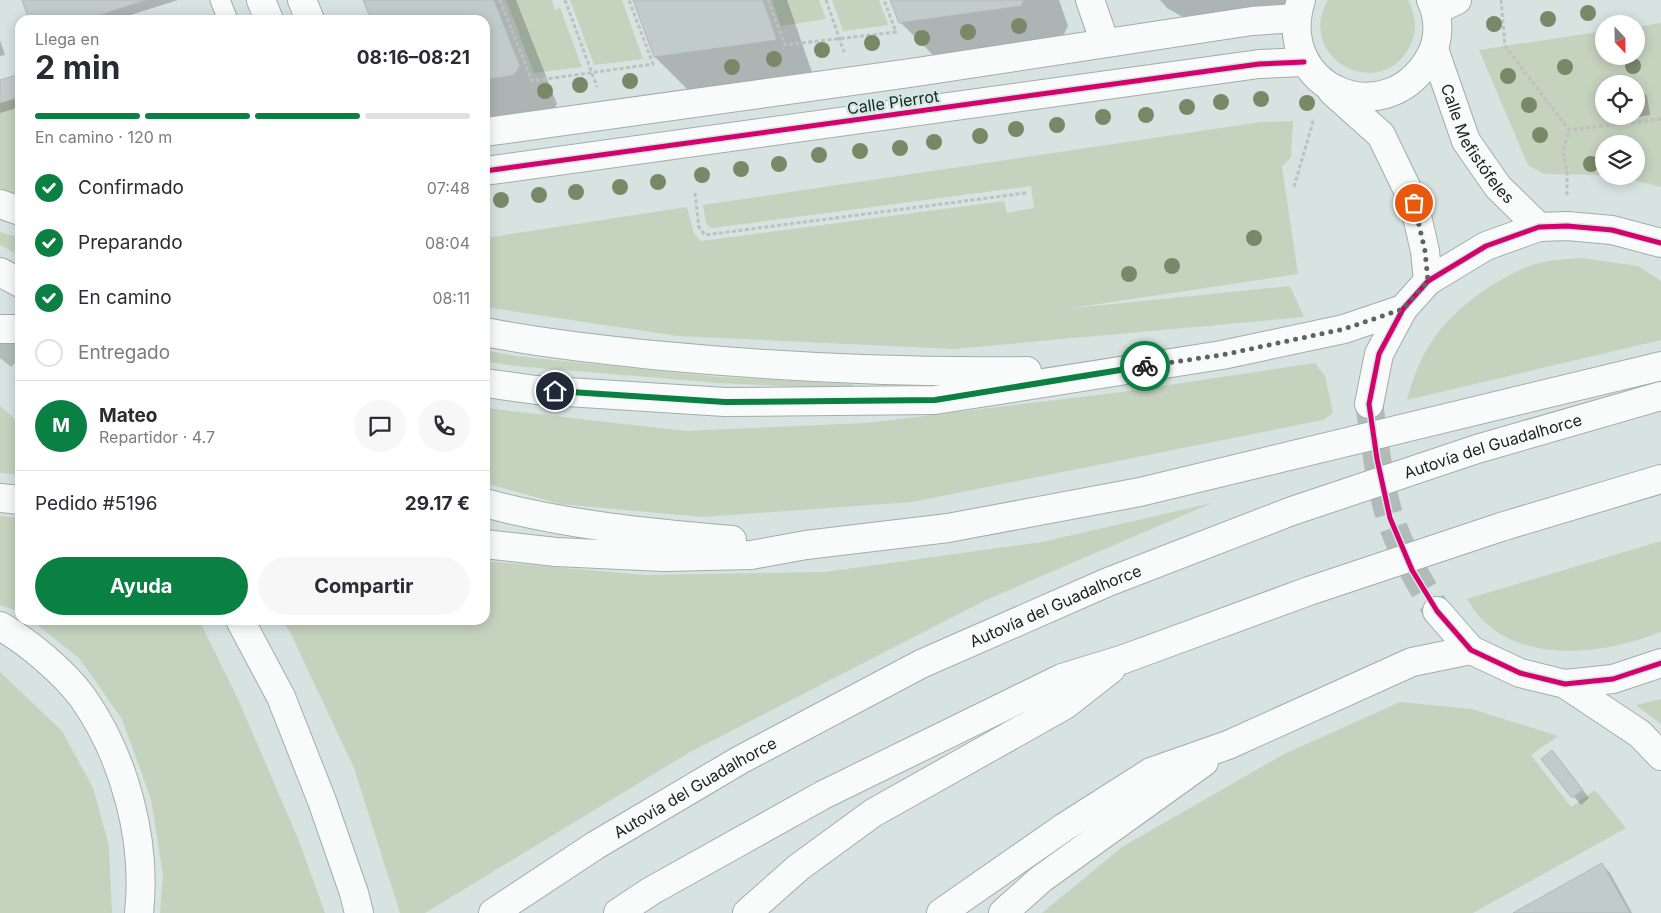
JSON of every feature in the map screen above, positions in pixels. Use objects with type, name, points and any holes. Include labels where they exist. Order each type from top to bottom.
[{"type":"main road","points":[[261,0],[267,15]]},
{"type":"main road","points":[[302,0],[308,15]]},
{"type":"main road","points":[[1090,0],[1105,43]]},
{"type":"main road","points":[[1322,82],[1342,93],[1364,98],[1386,94],[1407,85],[1424,69],[1434,49],[1441,3]]},
{"type":"main road","points":[[1299,9],[1297,40],[1304,62],[1322,82],[1381,135],[1414,203],[1425,251],[1428,281]]},
{"type":"main road","name":"Calle Pierrot","points":[[490,131],[1252,21],[1299,9]]},
{"type":"main road","name":"Calle Mefistófeles","points":[[1434,49],[1466,141],[1498,188],[1539,227]]},
{"type":"main road","name":"Calle Pierrot","points":[[490,170],[1259,64],[1304,62]]},
{"type":"main road","points":[[0,204],[15,209]]},
{"type":"main road","points":[[1369,404],[1379,354],[1403,309],[1428,281],[1486,246],[1539,227],[1567,226],[1612,230],[1661,243]]},
{"type":"main road","points":[[0,272],[15,280]]},
{"type":"main road","points":[[490,384],[536,390],[725,402],[935,400],[1250,349],[1344,329],[1403,309]]},
{"type":"main road","points":[[0,329],[15,329]]},
{"type":"main road","points":[[490,333],[542,343],[728,362],[920,372],[1116,370]]},
{"type":"main road","points":[[490,545],[556,552],[664,557],[750,555],[806,545],[948,528],[1140,492],[1661,366]]},
{"type":"main road","name":"Autovía del Guadalhorce","points":[[494,913],[596,845],[740,760],[921,664],[1108,582],[1292,511],[1477,449],[1661,396]]},
{"type":"main road","points":[[618,913],[651,891],[823,795],[1062,678],[1124,659],[1309,591],[1464,539],[1661,479]]},
{"type":"main road","points":[[0,498],[15,500]]},
{"type":"main road","points":[[490,503],[532,516],[657,534],[806,545]]},
{"type":"main road","points":[[1437,611],[1471,650],[1520,673],[1565,684],[1613,679],[1661,663]]},
{"type":"main road","points":[[243,625],[282,697],[322,801],[354,893],[359,913]]},
{"type":"main road","points":[[0,626],[14,634],[48,662],[82,698],[106,738],[126,786],[139,851],[139,913]]},
{"type":"main road","points":[[942,913],[1063,828],[1151,772],[1228,745],[1412,662],[1471,650]]},
{"type":"main road","points":[[748,913],[799,867],[873,813],[1065,705],[1124,659]]},
{"type":"main road","points":[[1565,684],[1640,734],[1661,756]]},
{"type":"main road","points":[[1004,913],[1041,879],[1228,745]]},
{"type":"lane","points":[[220,0],[226,15]]},
{"type":"path","points":[[500,0],[532,82],[652,64],[629,0]]},
{"type":"path","points":[[565,0],[607,114]]},
{"type":"path","points":[[768,0],[784,45],[896,32],[884,0]]},
{"type":"path","points":[[826,0],[854,80]]},
{"type":"path","points":[[1501,0],[1504,46],[1569,130]]},
{"type":"path","points":[[1294,186],[1314,118]]},
{"type":"path","points":[[1569,130],[1661,119]]},
{"type":"path","points":[[1567,226],[1567,173],[1563,152],[1569,130]]},
{"type":"path","points":[[695,193],[699,227],[704,235],[1026,193]]},
{"type":"green space","points":[[506,0],[552,0],[555,10],[560,8],[582,67],[534,73]]},
{"type":"green space","points":[[570,0],[622,0],[643,59],[594,65]]},
{"type":"green space","points":[[772,0],[819,0],[826,19],[781,26]]},
{"type":"green space","points":[[832,0],[879,0],[888,25],[843,31]]},
{"type":"green space","points":[[1328,0],[1408,0],[1415,22],[1411,44],[1398,62],[1381,71],[1363,72],[1346,67],[1332,56],[1323,40],[1321,21]]},
{"type":"green space","points":[[1661,23],[1661,187],[1645,183],[1645,135],[1595,135],[1595,175],[1544,174],[1528,165],[1479,50],[1595,32],[1595,65],[1645,65],[1645,26]]},
{"type":"green space","points":[[15,98],[15,193],[0,188],[0,103]]},
{"type":"green space","points":[[1293,121],[1291,157],[1282,167],[1298,274],[1065,309],[1290,286],[1304,317],[954,349],[678,336],[490,308],[490,237],[687,207],[694,234],[701,241],[1004,201],[1007,213],[1034,208],[1031,186],[712,228],[706,224],[703,205],[1261,122]]},
{"type":"green space","points":[[0,232],[15,236],[15,253],[0,245]]},
{"type":"green space","points":[[1582,258],[1638,266],[1661,281],[1661,340],[1407,400],[1412,382],[1427,349],[1446,323],[1471,300],[1500,280],[1530,266],[1553,260]]},
{"type":"green space","points":[[490,351],[515,356],[719,377],[853,384],[853,389],[719,383],[515,366],[490,362]]},
{"type":"green space","points":[[1315,363],[1325,376],[1333,413],[1323,420],[912,502],[703,517],[560,504],[490,484],[490,409],[686,431],[866,423],[1122,392]]},
{"type":"green space","points":[[0,406],[15,420],[15,474],[0,473]]},
{"type":"green space","points":[[1212,503],[986,600],[690,752],[425,913],[400,913],[354,768],[285,625],[490,625],[490,561],[645,575],[825,572],[1042,542]]},
{"type":"green space","points":[[0,516],[15,518],[15,610],[0,605]]},
{"type":"green space","points":[[1661,541],[1661,632],[1636,640],[1610,647],[1583,650],[1555,650],[1529,646],[1505,637],[1484,621],[1467,599]]},
{"type":"green space","points":[[37,625],[201,625],[238,699],[299,841],[325,913],[160,913],[163,875],[151,799],[122,719],[79,658]]},
{"type":"green space","points":[[0,672],[62,731],[93,788],[109,846],[112,913],[0,913]]},
{"type":"green space","points":[[1661,699],[1661,724],[1636,705]]},
{"type":"green space","points":[[1400,702],[1472,709],[1558,736],[1531,755],[1571,807],[1595,790],[1626,828],[1473,913],[1042,913],[1122,847],[1284,754]]},
{"type":"building","points":[[22,0],[147,0],[100,15],[27,15]]},
{"type":"building","points":[[363,0],[494,0],[520,66],[514,75],[490,79],[490,15],[369,15]]},
{"type":"building","points":[[633,0],[763,0],[777,40],[654,57]]},
{"type":"building","points":[[890,0],[1024,0],[1021,6],[899,23]]},
{"type":"building","points":[[15,76],[15,98],[0,103],[0,80]]},
{"type":"building","points":[[1552,750],[1583,790],[1572,798],[1541,759]]},
{"type":"building","points":[[1602,863],[1630,913],[1513,913]]},
{"type":"tunnel","points":[[0,340],[15,352]]},
{"type":"tunnel","points":[[1369,404],[1380,476],[1390,518],[1411,566],[1437,611]]},
{"type":"cycle path","points":[[490,170],[1259,64],[1304,62]]},
{"type":"cycle path","points":[[1661,243],[1612,230],[1567,226],[1539,227],[1486,246],[1428,281],[1403,309],[1379,354],[1369,404],[1377,459],[1390,518],[1412,570],[1437,611],[1471,650],[1520,673],[1565,684],[1613,679],[1661,663]]},
{"type":"way so far","points":[[1145,366],[1222,355],[1344,329],[1403,309],[1428,281],[1425,251],[1414,203]]},
{"type":"route","points":[[555,391],[725,402],[935,400],[1145,366]]}]
